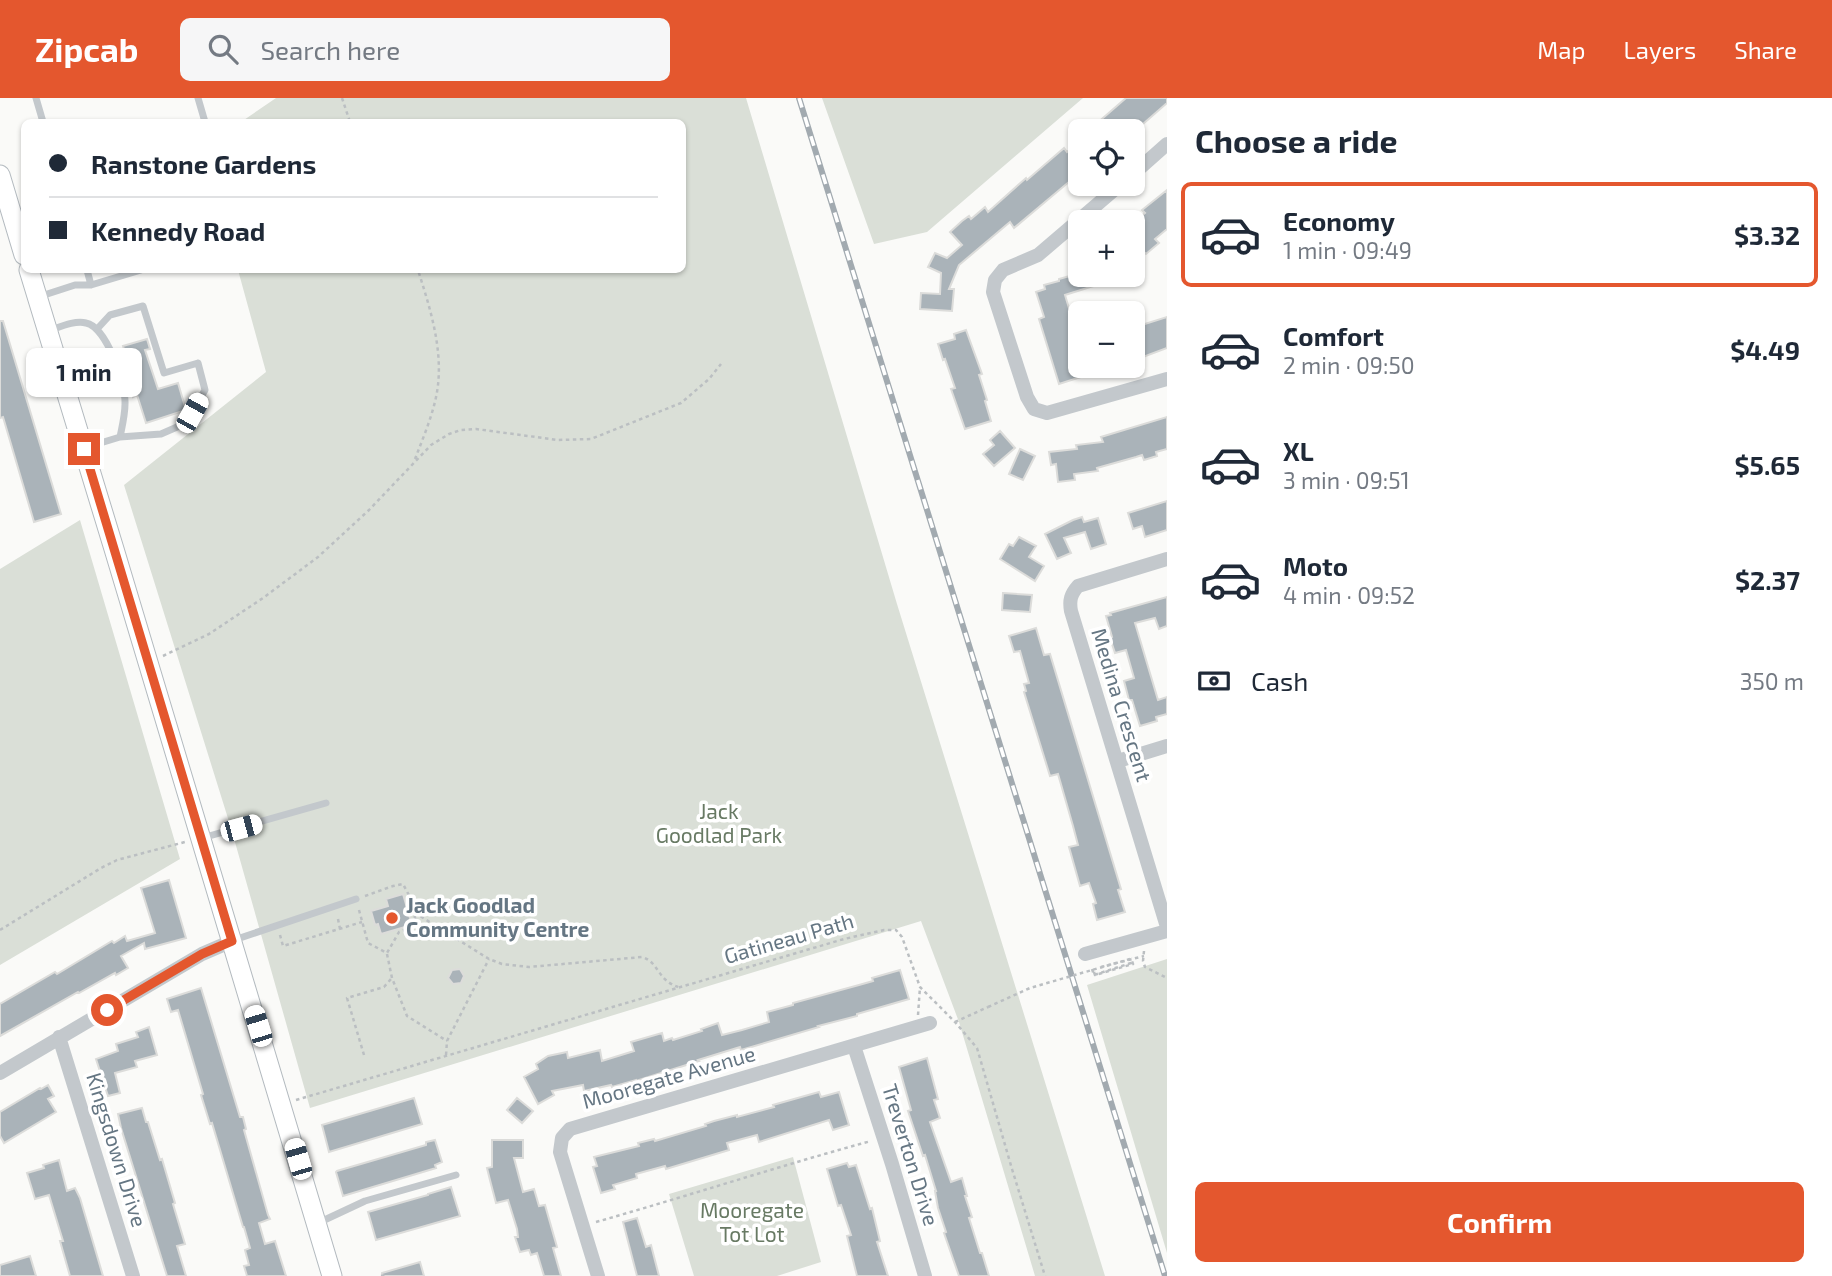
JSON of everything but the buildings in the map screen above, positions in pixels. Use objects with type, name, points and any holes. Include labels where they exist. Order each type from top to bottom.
[{"type":"main road","points":[[0,175],[21,245]]},
{"type":"main road","points":[[30,273],[148,663],[193,840],[232,941],[332,1276]]},
{"type":"street","points":[[1145,163],[1167,144]]},
{"type":"street","points":[[1107,196],[1038,255],[1003,270],[995,279],[993,292],[1027,397],[1034,409],[1047,413],[1167,379]]},
{"type":"street","name":"Medina Crescent","points":[[1167,559],[1078,586],[1069,602],[1167,929]]},
{"type":"street","points":[[1118,761],[1167,746]]},
{"type":"street","points":[[1084,954],[1167,929]]},
{"type":"street","points":[[0,1073],[202,954],[232,941]]},
{"type":"street","name":"Mooregate Avenue","points":[[598,1276],[560,1152],[562,1138],[570,1129],[924,1025]]},
{"type":"street","name":"Kingsdown Drive","points":[[59,1037],[133,1276]]},
{"type":"street","name":"Treverton Drive","points":[[854,1046],[925,1276]]},
{"type":"lane","points":[[36,98],[42,119]]},
{"type":"lane","points":[[198,98],[204,119]]},
{"type":"lane","points":[[88,273],[92,285]]},
{"type":"lane","points":[[37,297],[75,285],[92,285],[131,273]]},
{"type":"lane","points":[[84,449],[120,437],[161,434],[177,428],[192,413],[205,390],[198,363],[164,373],[143,306],[110,315],[98,328]]},
{"type":"lane","points":[[48,331],[77,323],[87,323],[98,328],[123,383],[126,403],[120,437]]},
{"type":"lane","points":[[193,840],[326,803]]},
{"type":"lane","points":[[232,941],[356,900]]},
{"type":"lane","points":[[317,1224],[365,1201],[456,1175]]},
{"type":"path","points":[[342,98],[349,119]]},
{"type":"path","points":[[413,462],[437,392],[438,359],[430,310],[419,273]]},
{"type":"path","points":[[148,663],[209,634],[318,557],[369,510],[431,445],[449,434],[476,429],[558,440],[591,439],[681,403],[722,364]]},
{"type":"path","points":[[0,930],[117,860],[193,840]]},
{"type":"path","points":[[387,953],[369,944],[356,900],[402,884],[405,885],[417,925],[399,932],[387,953],[392,978],[408,1018],[447,1041]]},
{"type":"path","points":[[409,896],[421,916],[489,958],[506,965],[529,967],[642,957],[651,962],[666,982],[678,988]]},
{"type":"path","points":[[338,919],[340,929]]},
{"type":"path","points":[[281,935],[283,946],[362,922]]},
{"type":"path","name":"Gatineau Path","points":[[281,1104],[851,937],[897,930],[920,987],[955,1022],[978,1051],[1045,1276]]},
{"type":"path","points":[[955,1022],[1030,988],[1090,971],[1104,967],[1117,963],[1130,959],[1131,963],[1106,971],[1094,975],[1092,969],[1130,957],[1133,964],[1095,975],[1093,969],[1101,967],[1144,956],[1145,967],[1167,978]]},
{"type":"path","points":[[446,1055],[447,1041],[489,958]]},
{"type":"path","points":[[364,1055],[347,998],[384,987],[392,978]]},
{"type":"path","points":[[920,987],[918,1008],[924,1025]]},
{"type":"path","points":[[583,1226],[884,1137]]},
{"type":"green space","name":"Jack Goodlad Park","points":[[276,98],[746,98],[897,604],[1105,1276],[1035,1276],[959,1022],[921,921],[310,1108],[231,828],[124,485],[266,372],[239,273],[686,273],[686,119],[245,119]]},
{"type":"green space","points":[[822,98],[1083,98],[927,232],[874,244]]},
{"type":"green space","points":[[80,520],[180,859],[0,965],[0,569]]},
{"type":"green space","points":[[1167,959],[1167,1253],[1087,985]]},
{"type":"green space","name":"Mooregate Tot Lot","points":[[793,1157],[821,1262],[777,1276],[694,1276],[669,1194]]},
{"type":"railway","points":[[799,98],[1165,1276]]},
{"type":"place","name":"Jack Goodlad Community Centre","points":[[392,918]]},
{"type":"route","points":[[84,449],[232,941],[202,954],[107,1010]]}]
